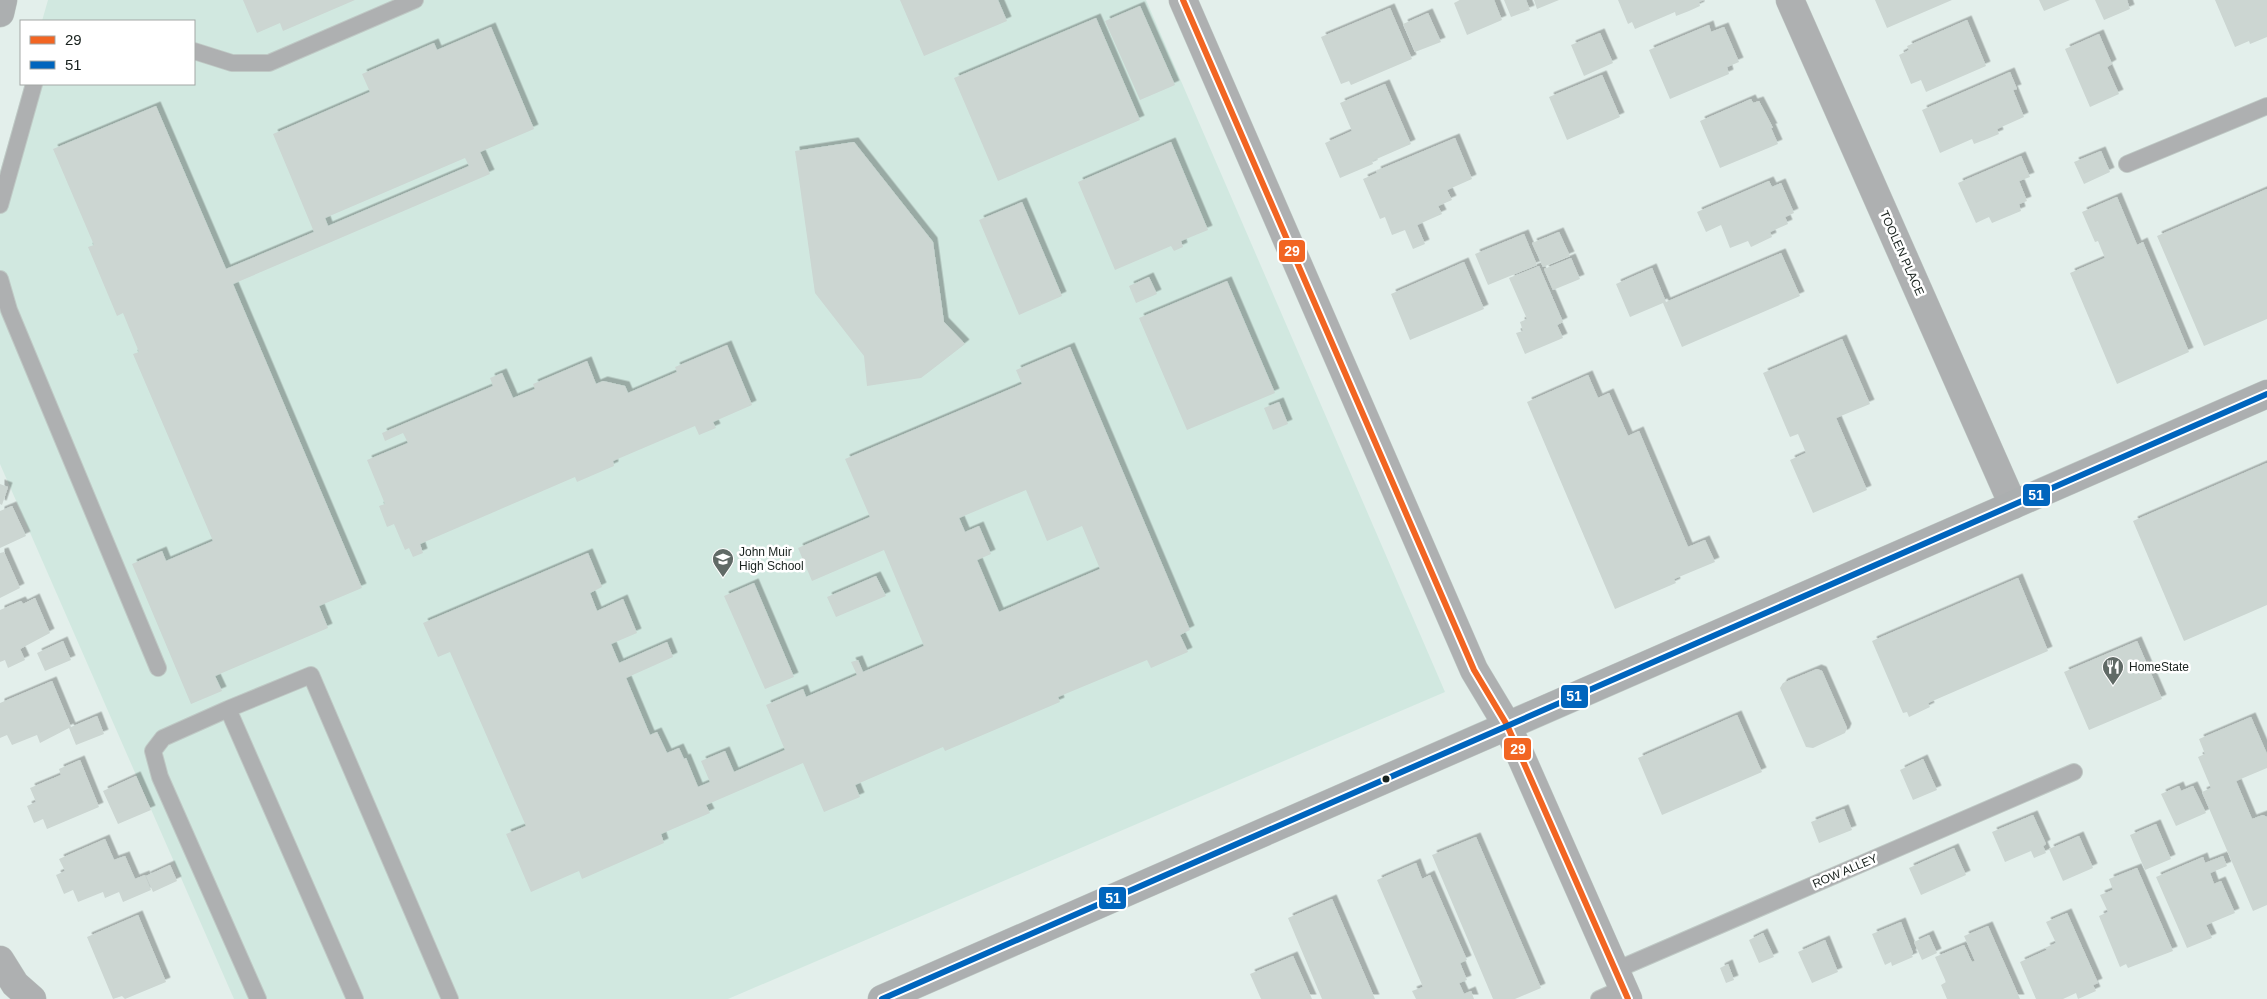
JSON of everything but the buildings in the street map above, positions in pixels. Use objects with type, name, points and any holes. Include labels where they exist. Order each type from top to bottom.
[{"type":"main road","points":[[0,12],[4,0]]},
{"type":"main road","points":[[882,999],[2267,394]]},
{"type":"street","points":[[1183,0],[1474,670],[1507,725],[1623,986]]},
{"type":"street","name":"TOOLEN PLACE","points":[[1790,0],[2013,505]]},
{"type":"street","points":[[0,960],[16,984],[32,999]]},
{"type":"lane","points":[[195,52],[232,64],[269,63],[415,0]]},
{"type":"lane","points":[[0,205],[34,85]]},
{"type":"lane","points":[[2127,164],[2267,106]]},
{"type":"lane","points":[[0,279],[12,319],[158,668]]},
{"type":"lane","points":[[258,999],[160,776],[153,750],[163,738],[311,675],[450,999]]},
{"type":"lane","points":[[228,709],[355,999]]},
{"type":"lane","name":"ROW ALLEY","points":[[1598,999],[2074,772]]},
{"type":"shaded area","name":"John Muir High School","points":[[48,0],[1146,0],[1445,692],[728,999],[234,999],[0,464],[0,172],[25,85],[195,85],[195,20],[42,20]]},
{"type":"transit line","name":"29","points":[[1183,0],[1474,670],[1507,725],[1628,999]]},
{"type":"transit line","name":"51","points":[[882,999],[2267,394]]},
{"type":"place","name":"John Muir High School","points":[[723,578]]},
{"type":"place","name":"HomeState","points":[[2113,686]]}]
